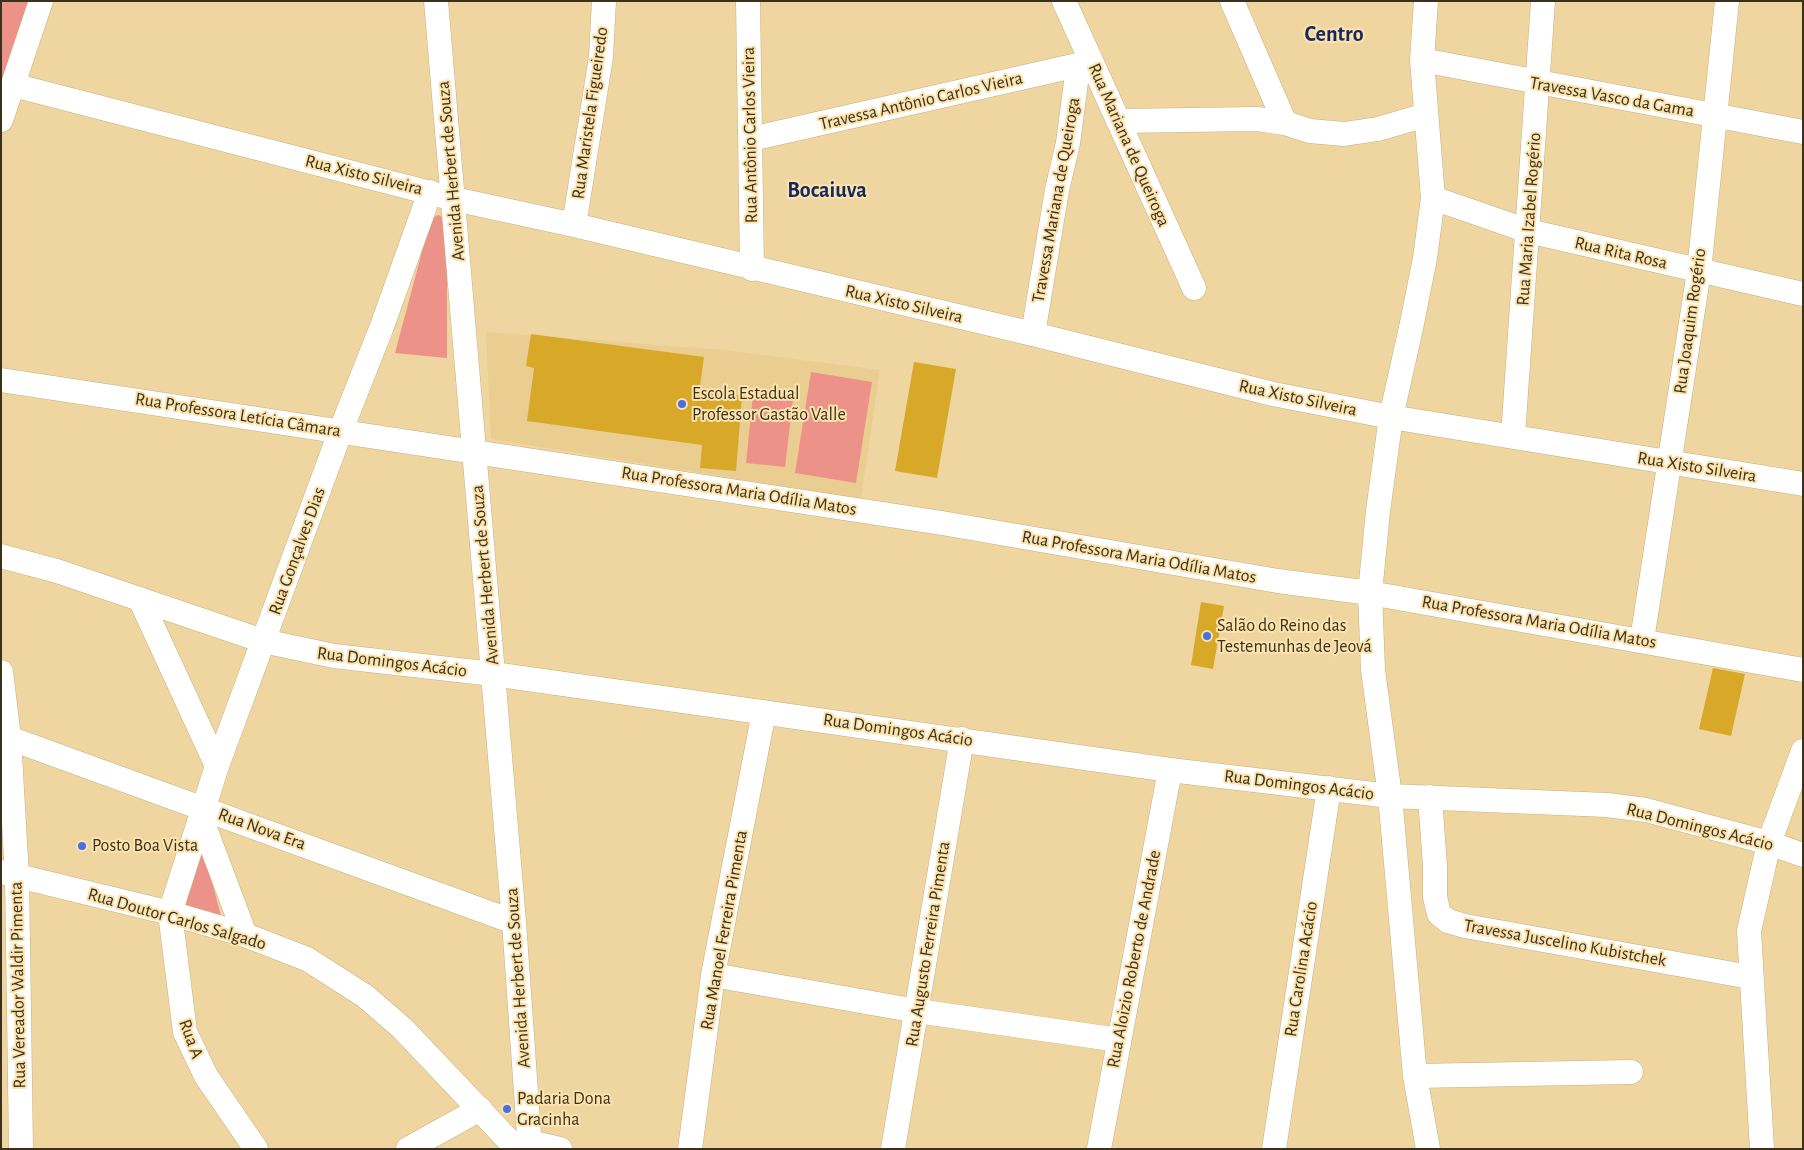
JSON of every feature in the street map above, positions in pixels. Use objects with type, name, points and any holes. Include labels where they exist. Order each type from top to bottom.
[{"type":"street","points":[[1,120],[41,1]]},
{"type":"street","name":"Avenida Herbert de Souza","points":[[436,1],[514,922],[525,1146]]},
{"type":"street","name":"Rua Maristela Figueiredo","points":[[574,225],[601,57],[604,1]]},
{"type":"street","name":"Rua Antônio Carlos Vieira","points":[[748,1],[752,269]]},
{"type":"street","name":"Rua Mariana de Queiroga","points":[[1064,1],[1084,64],[1118,121],[1194,288]]},
{"type":"street","points":[[1232,1],[1285,123]]},
{"type":"street","points":[[1426,1],[1422,60],[1433,198],[1420,284],[1391,417],[1378,512],[1370,593],[1373,670],[1390,796],[1415,1076],[1428,1149]]},
{"type":"street","name":"Rua Maria Izabel Rogério","points":[[1513,436],[1543,1]]},
{"type":"street","name":"Rua Joaquim Rogério","points":[[1642,640],[1699,271],[1727,1]]},
{"type":"street","name":"Travessa Vasco da Gama","points":[[1422,60],[1538,84],[1803,132]]},
{"type":"street","name":"Travessa Antônio Carlos Vieira","points":[[751,139],[1084,64]]},
{"type":"street","name":"Travessa Mariana de Queiroga","points":[[1033,334],[1058,190],[1084,64]]},
{"type":"street","name":"Rua Xisto Silveira","points":[[13,85],[454,199],[574,225],[752,269],[1033,334],[1273,394],[1391,417],[1803,484]]},
{"type":"street","points":[[1118,121],[1229,118],[1285,123],[1310,131],[1344,134],[1378,129],[1426,115]]},
{"type":"street","name":"Rua Gonçalves Dias","points":[[170,913],[217,766],[341,430],[382,329],[430,192]]},
{"type":"street","name":"Rua Rita Rosa","points":[[1433,198],[1528,231],[1803,294]]},
{"type":"street","name":"Rua Professora Letícia Câmara","points":[[1,380],[474,450]]},
{"type":"street","name":"Rua Professora Maria Odília Matos","points":[[474,450],[942,523],[1278,581],[1370,593],[1803,670]]},
{"type":"street","name":"Rua Domingos Acácio","points":[[1,556],[57,571],[263,642],[334,656],[493,674],[1170,770],[1390,796],[1520,803],[1607,805],[1638,809],[1769,843],[1803,855]]},
{"type":"street","points":[[140,599],[217,766]]},
{"type":"street","name":"Rua Vereador Waldir Pimenta","points":[[1,672],[9,738],[9,874],[21,1149]]},
{"type":"street","name":"Rua Manoel Ferreira Pimenta","points":[[690,1149],[713,975],[764,712]]},
{"type":"street","name":"Rua Nova Era","points":[[9,738],[203,813],[514,922]]},
{"type":"street","name":"Rua Augusto Ferreira Pimenta","points":[[893,1149],[962,739]]},
{"type":"street","points":[[1762,1149],[1750,977],[1749,931],[1769,843],[1803,751]]},
{"type":"street","name":"Rua Aloizio Roberto de Andrade","points":[[1099,1149],[1170,770]]},
{"type":"street","name":"Rua Carolina Acácio","points":[[1274,1149],[1328,788]]},
{"type":"street","name":"Travessa Juscelino Kubistchek","points":[[1430,797],[1435,866],[1435,898],[1439,914],[1448,921],[1464,926],[1750,977]]},
{"type":"street","points":[[203,813],[245,935]]},
{"type":"street","name":"Rua Doutor Carlos Salgado","points":[[9,874],[170,913],[245,935],[307,959],[365,996],[402,1028],[480,1109],[525,1146]]},
{"type":"street","name":"Rua A","points":[[170,913],[185,1032],[206,1076],[256,1149]]},
{"type":"street","points":[[713,975],[917,1011],[1119,1040]]},
{"type":"street","points":[[1415,1076],[1631,1072]]},
{"type":"street","points":[[408,1149],[480,1109]]},
{"type":"street","points":[[525,1146],[560,1149]]},
{"type":"shaded area","points":[[1,1],[34,1],[1,99]]},
{"type":"shaded area","points":[[439,215],[447,220],[447,358],[395,353],[431,218]]},
{"type":"shaded area","name":"Escola Estadual Professor Gastão Valle","points":[[486,332],[724,350],[880,370],[861,499],[491,439]]},
{"type":"shaded area","points":[[811,372],[872,382],[856,483],[795,473]]},
{"type":"shaded area","points":[[753,395],[793,399],[785,467],[746,463]]},
{"type":"shaded area","points":[[202,844],[222,920],[184,909]]},
{"type":"building","points":[[531,334],[704,357],[699,393],[742,396],[736,471],[700,468],[702,445],[527,421],[534,368],[526,366]]},
{"type":"building","points":[[914,362],[956,369],[937,478],[895,471]]},
{"type":"building","name":"Salão do Reino das Testemunhas de Jeová","points":[[1201,602],[1224,606],[1213,669],[1191,665]]},
{"type":"building","points":[[1713,668],[1745,674],[1731,736],[1699,729]]},
{"type":"place","name":"Escola Estadual Professor Gastão Valle","points":[[682,404]]},
{"type":"place","name":"Salão do Reino das Testemunhas de Jeová","points":[[1207,636]]},
{"type":"place","name":"Posto Boa Vista","points":[[82,846]]},
{"type":"place","name":"Padaria Dona Gracinha","points":[[507,1109]]},
{"type":"district","name":"Centro","points":[[1334,34]]},
{"type":"district","name":"Bocaiuva","points":[[827,190]]}]
